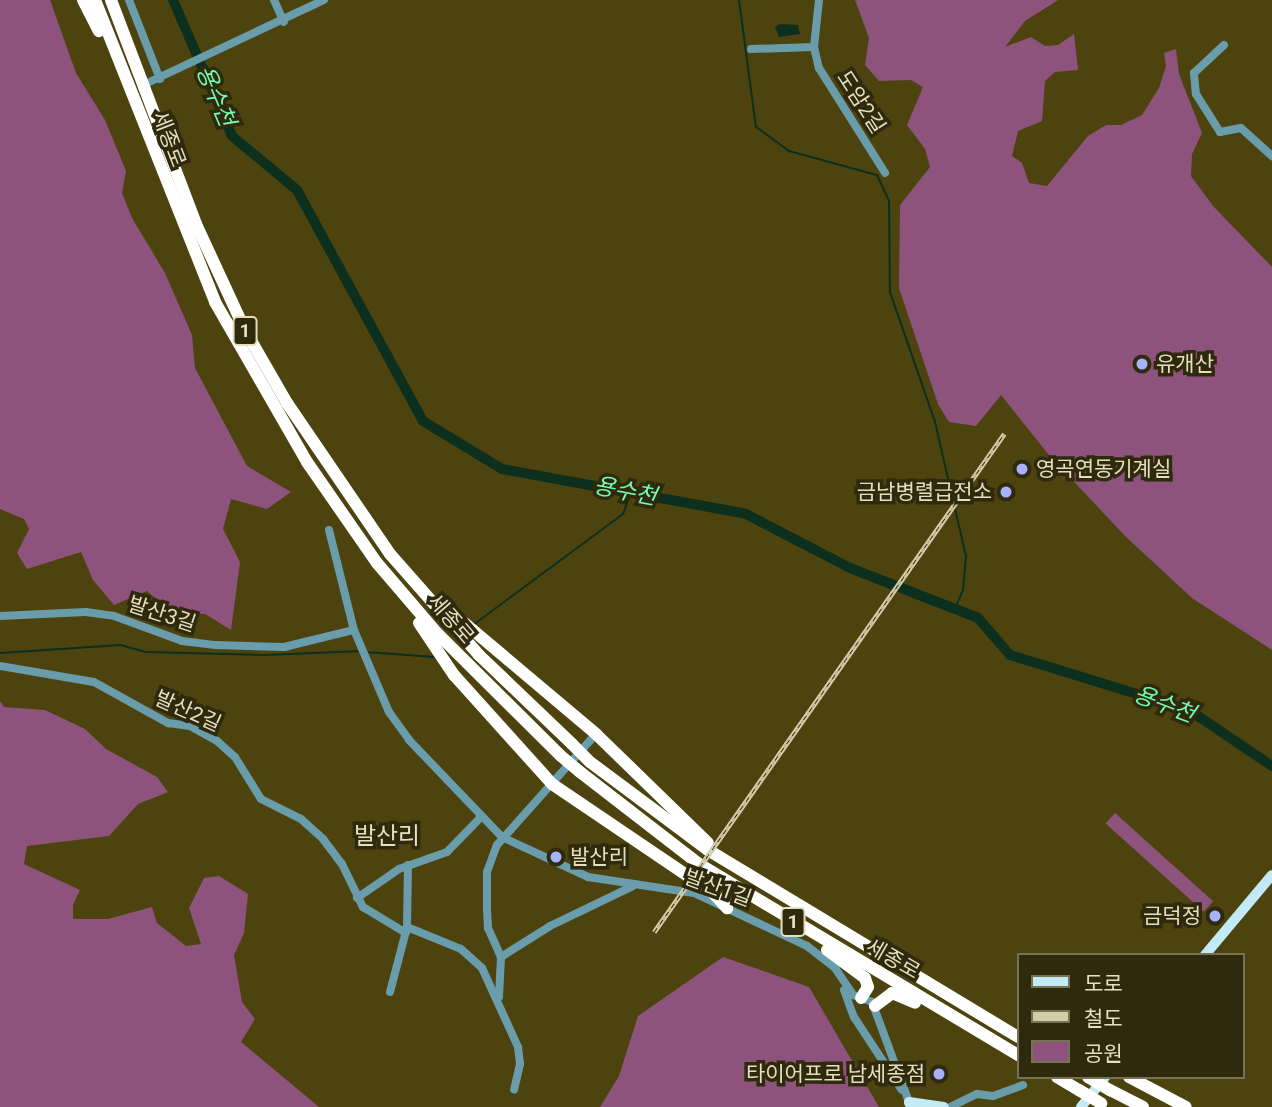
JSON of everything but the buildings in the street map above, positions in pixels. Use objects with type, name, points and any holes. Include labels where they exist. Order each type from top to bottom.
[{"type":"highway","points":[[83,0],[135,104]]},
{"type":"highway","name":"세종로","points":[[95,0],[187,239],[237,343],[307,462],[377,563],[433,635],[561,756],[689,856],[785,917],[1016,1054]]},
{"type":"highway","name":"세종로","points":[[111,0],[196,224],[246,332],[321,457],[390,554],[451,618],[479,655],[590,761],[733,867],[1016,1036]]},
{"type":"highway","points":[[451,618],[490,646],[596,734],[733,867]]},
{"type":"highway","points":[[433,635],[454,674],[552,784],[713,893],[727,908]]},
{"type":"highway","points":[[785,917],[865,978],[868,987],[857,1000]]},
{"type":"highway","points":[[875,1009],[886,994],[899,995],[999,1043]]},
{"type":"highway","points":[[1060,1079],[1104,1105]]},
{"type":"highway","points":[[1133,1079],[1186,1107]]},
{"type":"highway","points":[[1107,1084],[1143,1107]]},
{"type":"main road","points":[[1207,953],[1272,875]]},
{"type":"main road","points":[[1081,1107],[1107,1084]]},
{"type":"main road","points":[[909,1102],[944,1107]]},
{"type":"street","points":[[129,0],[160,79]]},
{"type":"street","points":[[274,0],[284,22]]},
{"type":"street","points":[[143,85],[284,22],[324,0]]},
{"type":"street","name":"도암2길","points":[[819,0],[814,47],[823,75],[885,173]]},
{"type":"street","points":[[1224,45],[1194,73],[1196,94],[1220,132],[1241,128],[1272,156]]},
{"type":"street","points":[[751,49],[814,47]]},
{"type":"street","name":"발산1길","points":[[329,530],[354,630],[399,727],[502,837],[587,877],[694,893],[727,908],[807,946],[835,968],[857,1000]]},
{"type":"street","name":"발산3길","points":[[0,616],[86,612],[114,616],[182,641],[216,645],[284,647],[354,630]]},
{"type":"street","name":"발산2길","points":[[0,666],[94,682],[168,723],[190,726],[216,741],[235,757],[261,799],[301,819],[323,839],[342,864],[357,898],[375,917],[472,956],[499,1000],[518,1048],[520,1064],[514,1089]]},
{"type":"street","points":[[502,837],[596,734]]},
{"type":"street","points":[[357,898],[408,865],[447,852],[482,816]]},
{"type":"street","name":"발산2길","points":[[499,1000],[501,957],[488,928],[487,872],[502,837]]},
{"type":"street","points":[[390,992],[407,930],[408,865]]},
{"type":"street","points":[[501,957],[550,926],[633,886]]},
{"type":"street","points":[[857,1000],[875,1009],[909,1102],[857,1020],[857,1000]]},
{"type":"street","points":[[857,1020],[869,1020],[875,1009]]},
{"type":"street","points":[[950,1107],[977,1094],[993,1096],[1023,1086]]},
{"type":"green space","points":[[0,0],[50,0],[76,73],[105,120],[126,171],[122,193],[132,218],[165,273],[192,335],[195,368],[247,466],[291,492],[267,509],[231,499],[223,529],[240,562],[231,630],[205,614],[172,612],[147,591],[114,605],[93,580],[81,552],[27,569],[17,553],[29,529],[24,519],[0,509]]},
{"type":"green space","points":[[855,0],[1058,0],[1025,21],[1005,47],[1031,37],[1045,46],[1058,45],[1074,34],[1078,70],[1055,72],[1045,81],[1042,121],[1018,131],[1012,156],[1022,163],[1029,183],[1047,186],[1088,136],[1106,125],[1121,125],[1142,115],[1159,88],[1166,66],[1164,53],[1176,49],[1179,74],[1202,133],[1192,154],[1191,176],[1213,206],[1272,267],[1272,650],[1192,598],[1125,536],[1048,454],[1001,395],[976,426],[949,422],[938,404],[899,288],[900,205],[930,167],[925,149],[907,125],[923,87],[911,80],[879,81],[865,65],[869,38]]},
{"type":"green space","points":[[0,701],[4,707],[45,710],[85,729],[106,749],[157,777],[168,792],[138,804],[109,836],[27,846],[24,864],[80,890],[73,905],[73,919],[108,919],[152,907],[157,923],[186,946],[201,944],[189,908],[204,878],[219,876],[248,894],[244,933],[234,955],[242,1002],[255,1019],[241,1042],[319,1107],[0,1107]]},
{"type":"green space","points":[[1115,813],[1213,901],[1204,912],[1106,823]]},
{"type":"green space","points":[[723,957],[809,987],[879,1107],[600,1107],[619,1076],[638,1016]]},
{"type":"shaded area","points":[[780,24],[798,25],[800,34],[779,37],[775,27]]},
{"type":"waterway","name":"용수천","points":[[173,0],[232,136],[297,190],[423,421],[502,469],[746,514],[850,568],[978,618],[1010,655],[1189,710],[1272,766]]},
{"type":"waterway","points":[[739,0],[756,127],[789,151],[877,175],[889,201],[890,292],[935,422],[966,556],[963,590],[954,610]]},
{"type":"waterway","points":[[473,625],[623,514],[631,492]]},
{"type":"waterway","points":[[0,653],[121,645],[146,652],[265,655],[361,651]]},
{"type":"waterway","points":[[366,652],[434,657]]},
{"type":"railway","points":[[654,932],[1004,434]]},
{"type":"place","name":"유개산","points":[[1142,364]]},
{"type":"place","name":"영곡연동기계실","points":[[1022,469]]},
{"type":"place","name":"금남병렬급전소","points":[[1006,492]]},
{"type":"place","name":"발산리","points":[[556,857]]},
{"type":"place","name":"금덕정","points":[[1215,916]]},
{"type":"place","name":"타이어프로 남세종점","points":[[939,1074]]},
{"type":"district","name":"발산리","points":[[387,837]]}]
